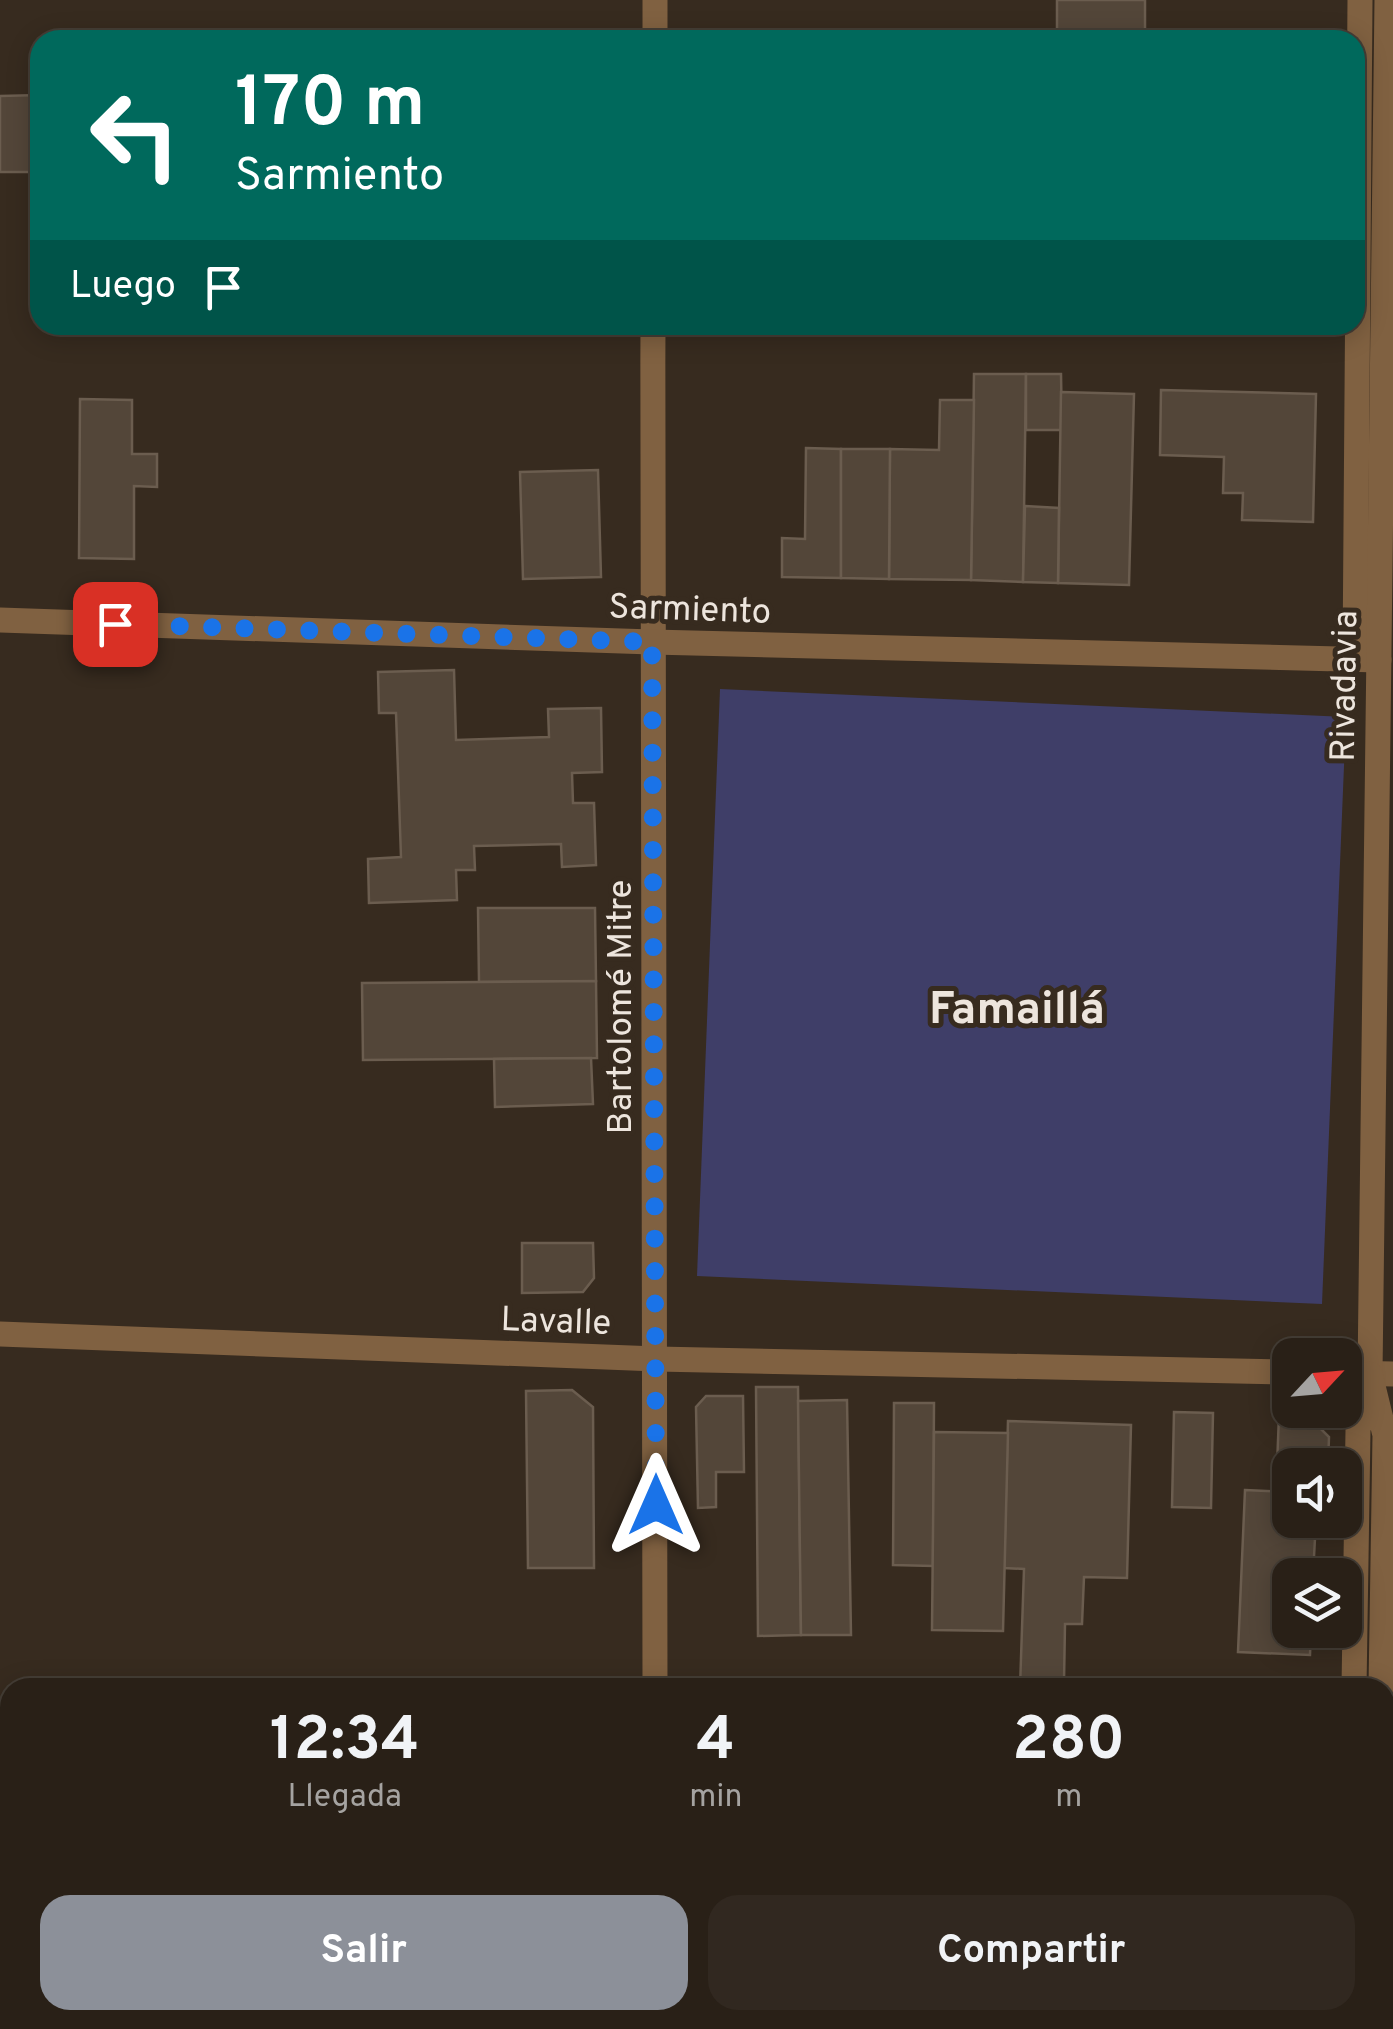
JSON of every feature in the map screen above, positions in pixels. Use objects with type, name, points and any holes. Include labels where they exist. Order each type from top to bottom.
[{"type":"street","points":[[655,0],[655,30]]},
{"type":"street","name":"Rivadavia","points":[[1360,0],[1361,30]]},
{"type":"street","name":"Rivadavia","points":[[1354,1678],[1358,1430],[1369,1374],[1388,0]]},
{"type":"street","name":"Rivadavia","points":[[1365,166],[1380,663]]},
{"type":"street","name":"Bartolomé Mitre","points":[[653,335],[655,1678]]},
{"type":"street","name":"Sarmiento","points":[[0,620],[1380,663]]},
{"type":"street","name":"Lavalle","points":[[0,1334],[657,1359],[1272,1372]]},
{"type":"street","name":"Rivadavia","points":[[1369,1374],[1385,1436],[1381,1678]]},
{"type":"shaded area","points":[[720,689],[1346,717],[1322,1304],[697,1276]]},
{"type":"building","points":[[1057,0],[1145,0],[1145,30],[1057,30]]},
{"type":"building","points":[[30,95],[30,172],[0,172],[0,96]]},
{"type":"building","points":[[974,374],[1026,374],[1023,582],[971,580]]},
{"type":"building","points":[[1026,374],[1061,374],[1062,430],[1026,430]]},
{"type":"building","points":[[1161,390],[1316,394],[1313,522],[1242,520],[1243,493],[1223,493],[1224,457],[1160,455]]},
{"type":"building","points":[[1061,392],[1134,394],[1129,585],[1058,583]]},
{"type":"building","points":[[80,399],[132,400],[132,454],[157,454],[157,487],[134,486],[134,559],[79,558]]},
{"type":"building","points":[[940,400],[974,400],[971,580],[889,579],[890,449],[939,450]]},
{"type":"building","points":[[806,448],[841,449],[841,578],[782,577],[782,538],[805,539]]},
{"type":"building","points":[[841,449],[890,449],[889,579],[841,578]]},
{"type":"building","points":[[598,470],[601,577],[523,579],[520,472]]},
{"type":"building","points":[[1025,506],[1059,508],[1058,583],[1023,582]]},
{"type":"building","points":[[454,670],[456,740],[549,737],[548,709],[601,708],[602,772],[572,773],[573,803],[594,803],[596,865],[562,867],[561,844],[474,846],[475,870],[456,870],[457,900],[369,903],[368,859],[401,857],[396,713],[379,713],[378,672]]},
{"type":"building","points":[[478,908],[595,908],[596,981],[479,982]]},
{"type":"building","points":[[596,981],[597,1058],[363,1060],[362,983]]},
{"type":"building","points":[[591,1058],[593,1104],[495,1107],[494,1059]]},
{"type":"building","points":[[522,1243],[593,1243],[594,1278],[583,1292],[522,1293]]},
{"type":"building","points":[[756,1387],[798,1387],[801,1635],[758,1636]]},
{"type":"building","points":[[572,1390],[593,1407],[594,1568],[528,1568],[526,1391]]},
{"type":"building","points":[[706,1396],[743,1396],[744,1472],[716,1472],[716,1507],[698,1508],[696,1407]]},
{"type":"building","points":[[847,1400],[851,1635],[801,1635],[798,1401]]},
{"type":"building","points":[[894,1403],[934,1403],[933,1566],[893,1565]]},
{"type":"building","points":[[1174,1412],[1213,1413],[1211,1508],[1172,1507]]},
{"type":"building","points":[[1008,1421],[1131,1425],[1127,1578],[1084,1577],[1082,1624],[1065,1624],[1064,1678],[1020,1678],[1024,1569],[1004,1568]]},
{"type":"building","points":[[1278,1428],[1320,1428],[1329,1437],[1329,1448],[1278,1448]]},
{"type":"building","points":[[934,1432],[1008,1433],[1003,1631],[932,1630]]},
{"type":"building","points":[[1245,1490],[1272,1491],[1272,1538],[1315,1538],[1314,1558],[1272,1558],[1272,1648],[1310,1648],[1310,1655],[1238,1652]]},
{"type":"district","name":"Famaillá","points":[[1017,1007]]},
{"type":"route","points":[[115,624],[652,642],[656,1505]]}]
